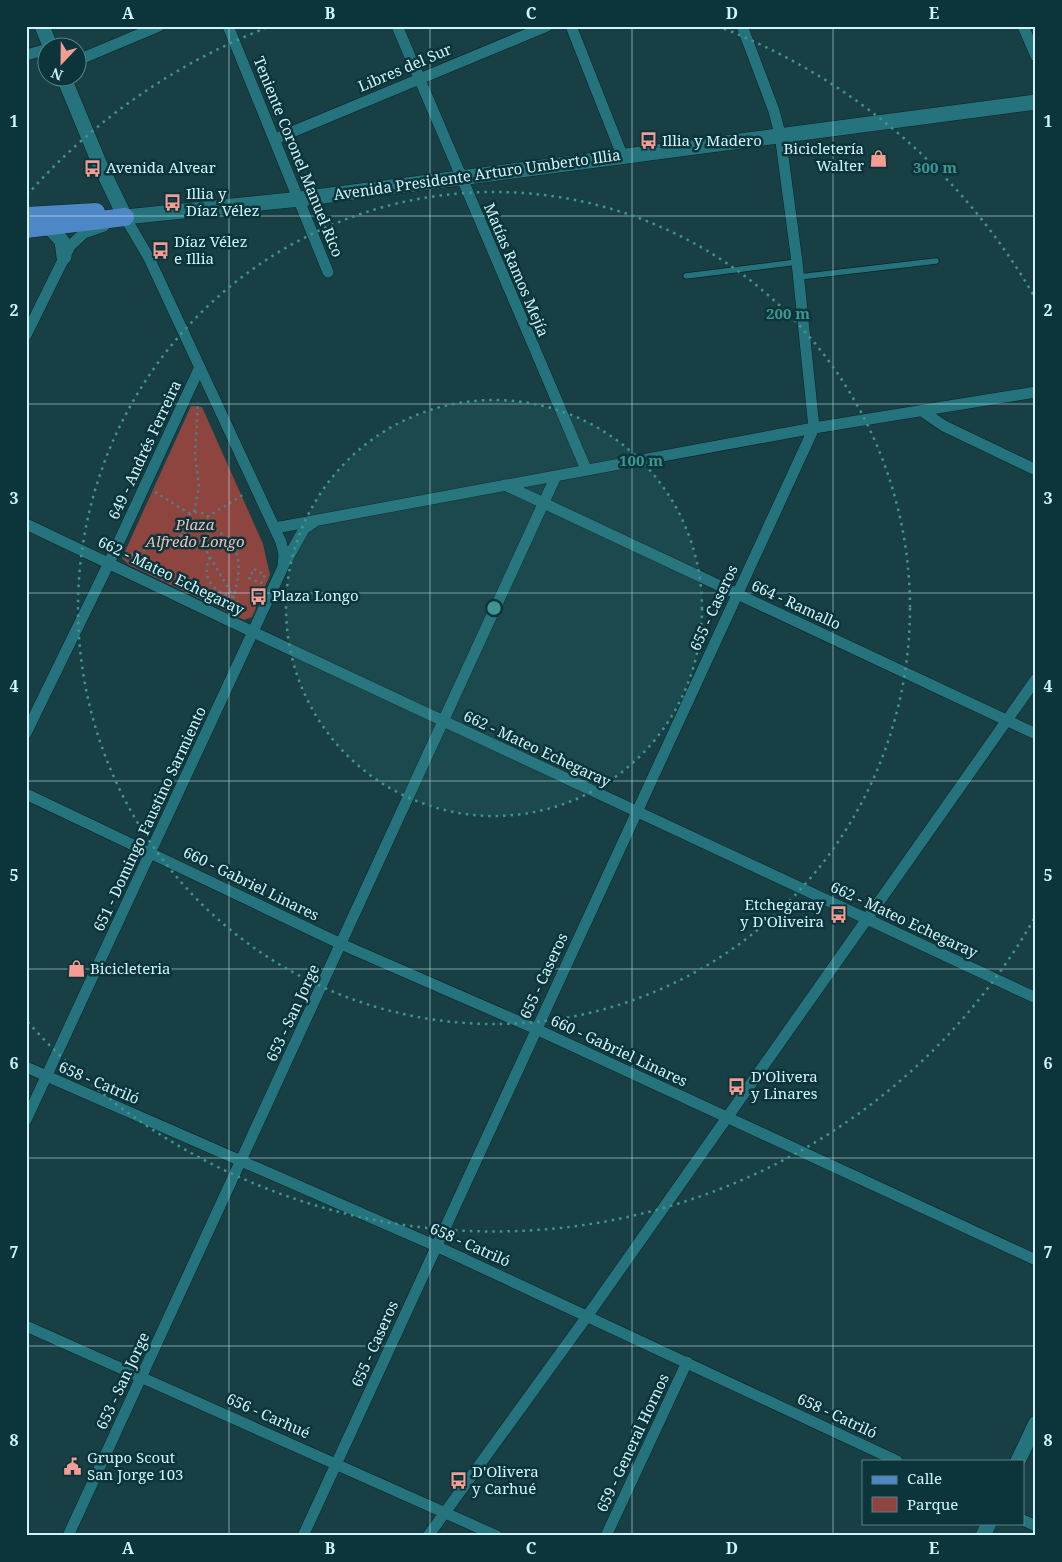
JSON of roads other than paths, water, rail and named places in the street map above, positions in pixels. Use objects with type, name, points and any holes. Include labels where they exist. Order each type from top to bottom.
[{"type":"main road","points":[[42,26],[46,38]]},
{"type":"main road","points":[[68,88],[100,166],[126,217]]},
{"type":"main road","name":"Avenida Presidente Arturo Umberto Illia","points":[[126,217],[300,199],[780,134],[1036,102]]},
{"type":"main road","points":[[26,216],[102,212],[126,217]]},
{"type":"main road","points":[[26,229],[126,217]]},
{"type":"main road","points":[[49,227],[62,240],[64,257]]},
{"type":"main road","points":[[1018,1460],[1036,1423]]},
{"type":"main road","points":[[983,1536],[989,1524]]},
{"type":"street","points":[[88,56],[159,26]]},
{"type":"street","name":"Teniente Coronel Manuel Rico","points":[[228,26],[300,199],[328,272]]},
{"type":"street","name":"Matías Ramos Mejía","points":[[397,26],[586,469]]},
{"type":"street","name":"Libres del Sur","points":[[275,139],[547,26]]},
{"type":"street","points":[[571,26],[622,155]]},
{"type":"street","points":[[742,26],[774,110],[780,134],[799,277],[814,428]]},
{"type":"street","points":[[1023,26],[1036,56]]},
{"type":"street","points":[[26,336],[70,246],[84,233],[126,217],[149,258],[274,528],[284,554],[283,567]]},
{"type":"street","name":"649 - Andrés Ferreira","points":[[26,732],[146,486],[200,370]]},
{"type":"street","points":[[274,528],[814,428],[1036,392]]},
{"type":"street","points":[[922,411],[944,426],[1036,470]]},
{"type":"street","name":"655 - Caseros","points":[[303,1536],[814,428]]},
{"type":"street","points":[[543,502],[556,476]]},
{"type":"street","name":"664 - Ramallo","points":[[505,485],[1036,734]]},
{"type":"street","name":"653 - San Jorge","points":[[68,1536],[543,502]]},
{"type":"street","name":"651 - Domingo Faustino Sarmiento","points":[[26,1120],[283,567],[304,529],[316,520]]},
{"type":"street","name":"662 - Mateo Echegaray","points":[[26,524],[636,812],[1036,998]]},
{"type":"street","points":[[428,1536],[588,1315],[726,1116],[1036,679]]},
{"type":"street","name":"660 - Gabriel Linares","points":[[26,794],[341,944],[536,1029],[1036,1260]]},
{"type":"street","name":"658 - Catriló","points":[[26,1067],[436,1246],[588,1315],[895,1460]]},
{"type":"street","name":"656 - Carhué","points":[[26,1326],[337,1463],[497,1536]]},
{"type":"street","name":"659 - General Hornos","points":[[606,1536],[687,1362]]},
{"type":"street","points":[[1024,1520],[1036,1526]]},
{"type":"lane","points":[[799,277],[936,261]]},
{"type":"lane","points":[[686,276],[797,262]]},
{"type":"place","name":"Illia y Madero","points":[[648,141]]},
{"type":"place","name":"Bicicletería Walter","points":[[878,158]]},
{"type":"place","name":"Avenida Alvear","points":[[92,168]]},
{"type":"place","name":"Illia y Díaz Vélez","points":[[172,203]]},
{"type":"place","name":"Díaz Vélez e Illia","points":[[160,251]]},
{"type":"place","name":"Plaza Longo","points":[[258,596]]},
{"type":"place","name":"Etchegaray y D'Oliveira","points":[[838,914]]},
{"type":"place","name":"Bicicleteria","points":[[76,969]]},
{"type":"place","name":"D'Olivera y Linares","points":[[737,1086]]},
{"type":"place","name":"Grupo Scout San Jorge 103","points":[[73,1467]]},
{"type":"place","name":"D'Olivera y Carhué","points":[[458,1481]]},
{"type":"park label","name":"Plaza Alfredo Longo","points":[[195,534]]}]
